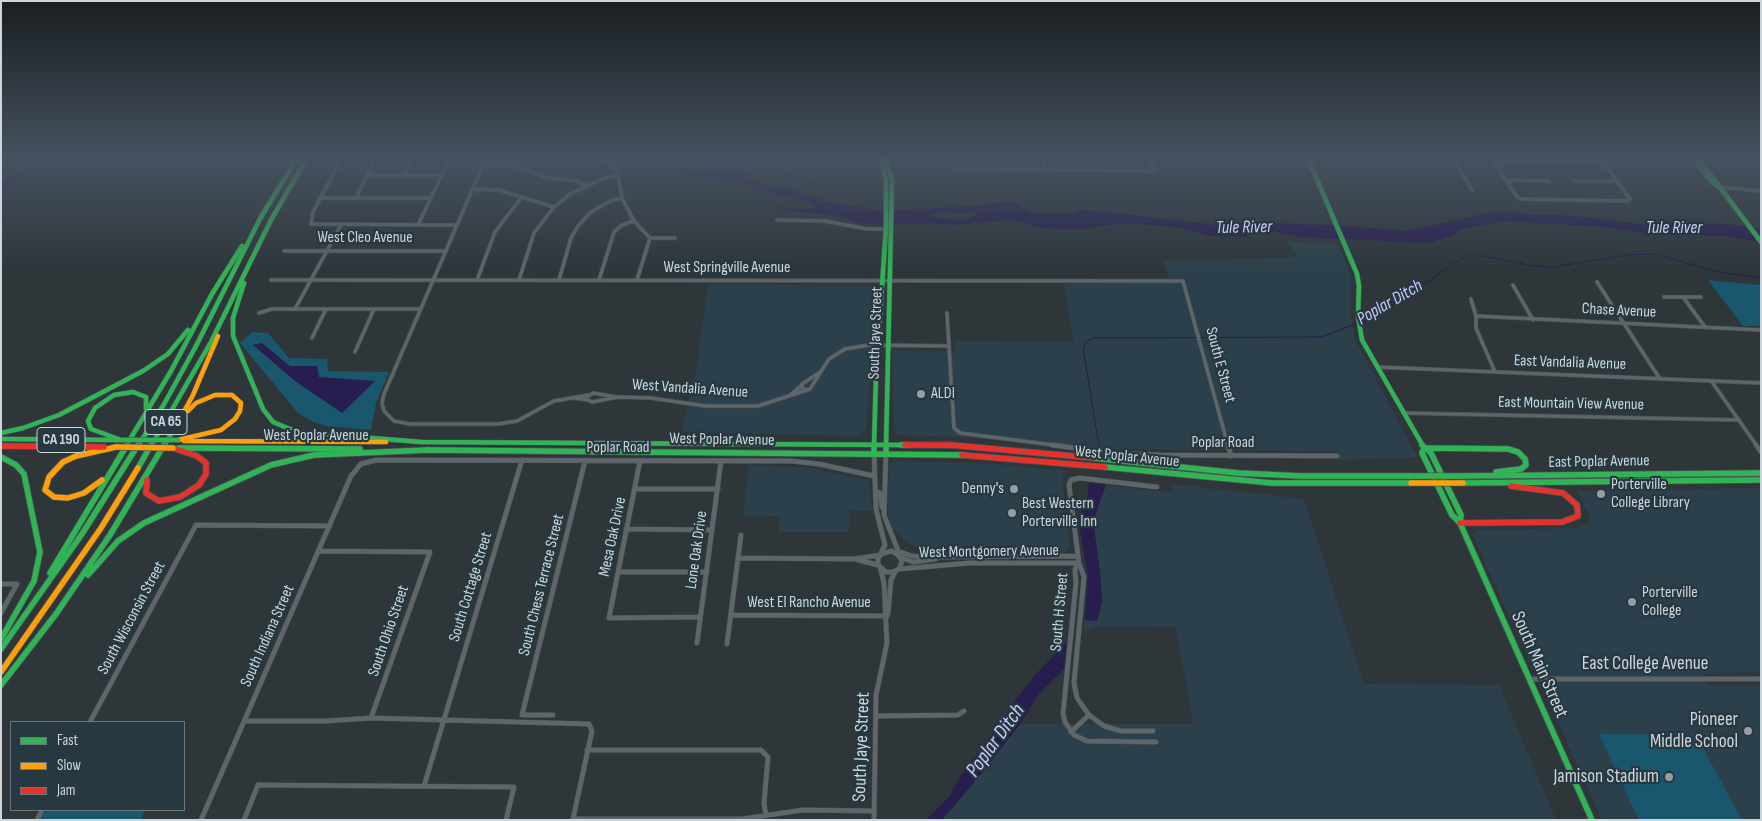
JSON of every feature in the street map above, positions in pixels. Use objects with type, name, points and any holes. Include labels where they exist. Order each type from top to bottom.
[{"type":"main road","name":"CA 65","points":[[1,649],[82,534],[163,406],[195,348],[261,217],[274,196]]},
{"type":"main road","name":"CA 65","points":[[1,672],[60,588],[131,480],[194,373],[285,196]]},
{"type":"main road","name":"South Jaye Street","points":[[888,196],[889,201]]},
{"type":"main road","name":"South Jaye Street","points":[[874,453],[878,345],[890,196]]},
{"type":"main road","name":"South Main Street","points":[[1325,196],[1359,282],[1359,329],[1364,342],[1424,448],[1422,453],[1452,515],[1460,523],[1592,820]]},
{"type":"main road","points":[[1726,196],[1761,242]]},
{"type":"main road","points":[[1,433],[23,428],[60,415],[158,361],[182,339],[261,217]]},
{"type":"main road","name":"South Jaye Street","points":[[886,454],[890,281],[888,229]]},
{"type":"main road","points":[[256,251],[236,306],[232,327],[236,346],[266,415],[279,426],[298,432],[422,442]]},
{"type":"main road","points":[[25,616],[171,371],[212,294]]},
{"type":"main road","points":[[56,614],[110,535],[180,421],[206,369],[233,298]]},
{"type":"main road","points":[[121,440],[95,432],[89,425],[90,416],[99,404],[121,393],[133,392],[142,394],[147,404],[140,423]]},
{"type":"main road","points":[[178,440],[221,430],[238,415],[241,403],[232,395],[220,394],[209,396],[192,407],[180,421]]},
{"type":"main road","name":"West Poplar Avenue","points":[[1,439],[886,444],[993,448],[1251,474],[1438,476]]},
{"type":"main road","name":"West Poplar Avenue","points":[[1,446],[874,453],[1009,457],[1272,483],[1440,483]]},
{"type":"main road","points":[[113,466],[98,484],[76,496],[60,499],[45,490],[48,477],[63,462],[76,456],[116,447]]},
{"type":"main road","points":[[150,471],[145,488],[146,493],[159,501],[173,500],[187,494],[199,484],[206,474],[206,463],[197,456],[173,448]]},
{"type":"main road","points":[[1424,448],[1508,449],[1521,453],[1526,462],[1525,467],[1521,469],[1458,476]]},
{"type":"main road","points":[[1,685],[109,550],[128,533],[154,518],[254,472],[283,461],[305,456],[428,450]]},
{"type":"main road","points":[[1,457],[16,465],[24,474],[40,552],[38,569],[29,592],[1,639]]},
{"type":"main road","name":"East Poplar Avenue","points":[[1438,476],[1761,473]]},
{"type":"main road","name":"East Poplar Avenue","points":[[1440,483],[1761,480]]},
{"type":"main road","points":[[1460,523],[1562,522],[1574,519],[1579,514],[1578,508],[1572,499],[1559,492],[1485,483]]},
{"type":"street","points":[[469,196],[384,394],[382,402],[384,411],[394,421],[410,424],[498,424],[517,421],[544,406],[571,398],[588,397]]},
{"type":"street","points":[[516,196],[554,207]]},
{"type":"street","points":[[518,280],[534,233],[554,207],[567,196]]},
{"type":"street","points":[[1517,196],[1523,200],[1627,201],[1629,198],[1628,196]]},
{"type":"street","points":[[418,224],[431,198],[319,198],[313,212],[311,224],[456,225]]},
{"type":"street","points":[[477,280],[495,232],[502,220],[521,198]]},
{"type":"street","points":[[559,280],[571,238],[578,226],[591,212],[610,201],[622,198],[634,221],[650,238],[675,238]]},
{"type":"street","points":[[777,220],[825,221],[867,229],[888,229]]},
{"type":"street","points":[[599,280],[614,232],[622,225],[634,221]]},
{"type":"street","points":[[295,309],[341,225]]},
{"type":"street","points":[[637,280],[650,238]]},
{"type":"street","name":"West Cleo Avenue","points":[[284,251],[446,251]]},
{"type":"street","name":"West Springville Avenue","points":[[271,280],[1183,281]]},
{"type":"street","name":"South E Street","points":[[1183,281],[1231,456]]},
{"type":"street","points":[[1597,282],[1660,379]]},
{"type":"street","points":[[1513,285],[1533,320]]},
{"type":"street","points":[[1664,297],[1701,297]]},
{"type":"street","points":[[1683,297],[1705,327]]},
{"type":"street","points":[[1471,299],[1476,316],[1476,328],[1496,372]]},
{"type":"street","points":[[259,313],[272,309],[420,309]]},
{"type":"street","points":[[312,338],[326,309]]},
{"type":"street","points":[[355,352],[374,309]]},
{"type":"street","points":[[820,372],[801,386],[806,390],[810,389],[829,359],[840,352],[858,346],[949,346],[947,313]]},
{"type":"street","name":"Chase Avenue","points":[[1476,316],[1761,330]]},
{"type":"street","name":"Poplar Road","points":[[949,346],[954,428],[960,433],[1113,452],[1231,456],[1337,456]]},
{"type":"street","name":"East Vandalia Avenue","points":[[1377,367],[1761,383]]},
{"type":"street","points":[[807,381],[812,385]]},
{"type":"street","points":[[1712,382],[1761,452]]},
{"type":"street","name":"West Vandalia Avenue","points":[[788,397],[801,386]]},
{"type":"street","name":"West Vandalia Avenue","points":[[618,398],[594,393],[588,397],[592,402],[618,398],[659,399],[706,406],[748,406],[768,404],[806,390]]},
{"type":"street","points":[[597,400],[598,394]]},
{"type":"street","name":"East Mountain View Avenue","points":[[1403,413],[1738,420]]},
{"type":"street","name":"South Jaye Street","points":[[874,453],[876,509],[884,545],[881,554]]},
{"type":"street","name":"South Jaye Street","points":[[886,454],[884,509],[886,524],[899,554]]},
{"type":"street","name":"Poplar Road","points":[[361,464],[376,460],[806,462],[874,476]]},
{"type":"street","name":"South Cottage Street","points":[[424,786],[522,460]]},
{"type":"street","name":"South Chess Terrace Street","points":[[553,715],[522,715],[586,461]]},
{"type":"street","name":"Mesa Oak Drive","points":[[640,461],[609,618],[700,617]]},
{"type":"street","name":"Lone Oak Drive","points":[[697,643],[721,461]]},
{"type":"street","name":"South Indiana Street","points":[[201,820],[351,476],[361,464]]},
{"type":"street","name":"South H Street","points":[[1153,731],[1130,731],[1110,728],[1098,723],[1080,703],[1075,692],[1075,665],[1084,582],[1083,569],[1079,563],[1069,485],[1071,480],[1080,478],[1158,487]]},
{"type":"street","points":[[636,489],[718,489]]},
{"type":"street","name":"South Jaye Street","points":[[876,491],[880,493],[880,503],[884,509]]},
{"type":"street","name":"South Wisconsin Street","points":[[91,721],[196,525],[330,526]]},
{"type":"street","points":[[626,530],[712,530]]},
{"type":"street","points":[[727,644],[741,535]]},
{"type":"street","points":[[738,558],[853,559],[891,551],[899,554],[902,564],[898,570],[886,572],[877,565],[853,559]]},
{"type":"street","name":"South Ohio Street","points":[[319,552],[430,552],[371,718]]},
{"type":"street","points":[[877,565],[881,554]]},
{"type":"street","name":"West Montgomery Avenue","points":[[899,554],[913,562],[951,557],[1078,556]]},
{"type":"street","points":[[996,557],[997,563]]},
{"type":"street","name":"South H Street","points":[[1072,732],[1065,722],[1063,714],[1076,583],[1075,569],[1079,563]]},
{"type":"street","name":"West Montgomery Avenue","points":[[898,570],[942,564],[1079,563]]},
{"type":"street","name":"South Jaye Street","points":[[874,820],[876,695],[886,652],[887,616],[881,574],[877,565]]},
{"type":"street","name":"South Jaye Street","points":[[887,616],[890,606],[891,580],[898,570]]},
{"type":"street","points":[[618,572],[707,572]]},
{"type":"street","points":[[1,584],[17,584],[1,614]]},
{"type":"street","name":"West El Rancho Avenue","points":[[731,615],[887,616]]},
{"type":"street","name":"South H Street","points":[[1068,663],[1075,665]]},
{"type":"street","name":"East College Avenue","points":[[1529,679],[1761,679]]},
{"type":"street","points":[[876,716],[958,715],[964,711]]},
{"type":"street","points":[[1089,715],[1072,732],[1080,739],[1092,742],[1156,742]]},
{"type":"street","points":[[245,721],[326,721],[371,718],[589,724],[592,731],[573,819],[742,819],[803,810],[874,811]]},
{"type":"street","points":[[1130,731],[1132,742]]},
{"type":"street","points":[[588,750],[761,750],[768,756],[764,803],[766,816]]},
{"type":"street","points":[[244,820],[258,785],[514,787],[506,820]]},
{"type":"shaded area","points":[[1287,242],[1338,244],[1351,277],[1350,311],[1355,339],[1417,457],[1339,460],[1335,451],[1114,449],[954,437],[899,435],[894,432],[892,350],[955,351],[955,341],[1074,342],[1063,280],[1170,278],[1162,261],[1297,257]]},
{"type":"shaded area","points":[[1708,280],[1761,285],[1761,326],[1743,326]]},
{"type":"shaded area","points":[[708,284],[873,286],[877,288],[866,430],[858,436],[682,432],[696,371]]},
{"type":"shaded area","points":[[252,332],[268,333],[289,358],[327,359],[328,371],[389,372],[376,403],[371,430],[326,426],[311,421],[298,413],[240,343]]},
{"type":"shaded area","points":[[895,459],[898,461],[996,464],[1067,471],[1063,476],[1062,483],[1070,546],[1068,550],[1064,553],[945,553],[924,550],[910,544],[891,525],[888,515],[887,491],[890,464]]},
{"type":"shaded area","points":[[749,465],[812,468],[869,481],[872,511],[849,511],[849,532],[778,532],[780,516],[743,517]]},
{"type":"shaded area","points":[[1171,484],[1304,499],[1364,684],[1499,685],[1556,820],[942,820],[1020,724],[1193,724],[1176,627],[1097,626],[1084,631],[1085,620],[1097,621],[1102,602],[1093,521],[1106,485],[1172,493]]},
{"type":"shaded area","name":"Porterville College","points":[[1761,488],[1761,672],[1702,674],[1709,685],[1761,685],[1761,820],[1602,820],[1542,687],[1543,683],[1538,673],[1533,670],[1473,535],[1477,530],[1578,528],[1589,522],[1589,515],[1577,491]]},
{"type":"shaded area","name":"Jamison Stadium","points":[[1599,734],[1696,735],[1742,820],[1639,820]]},
{"type":"shaded area","points":[[45,811],[145,811],[141,820],[40,820]]},
{"type":"water","name":"Tule River","points":[[782,196],[812,196],[830,203],[877,210],[926,209],[1015,202],[1021,209],[1026,209],[1033,213],[1074,213],[1079,209],[1235,227],[1273,223],[1332,225],[1407,231],[1488,213],[1509,211],[1521,214],[1579,216],[1647,225],[1663,223],[1728,224],[1761,229],[1761,242],[1722,236],[1655,234],[1603,227],[1503,221],[1463,229],[1451,236],[1429,243],[1300,237],[1279,232],[1253,233],[1246,237],[1209,236],[1183,228],[1139,224],[1104,225],[1083,229],[1036,227],[1011,220],[953,225],[932,223],[885,225],[859,223],[839,216],[788,211],[778,208],[812,209],[815,206],[802,200]],"holes":[[[947,212],[978,213],[967,219],[958,220],[930,217],[936,213]]]},
{"type":"water","points":[[262,343],[290,366],[317,366],[319,377],[375,381],[342,413],[295,381],[253,345]]},
{"type":"water","points":[[1089,483],[1106,485],[1093,521],[1102,601],[1097,621],[1085,620],[1088,575],[1078,519],[1087,499]]},
{"type":"water","points":[[1067,642],[1064,669],[1039,694],[1020,724],[981,774],[942,820],[926,820],[949,797],[961,775],[1035,675]]},
{"type":"waterway","points":[[772,196],[771,204],[779,208]]},
{"type":"waterway","name":"Poplar Ditch","points":[[1362,322],[1395,304],[1464,257],[1473,254],[1534,266],[1554,267],[1626,255],[1654,254],[1719,272],[1761,278]]},
{"type":"waterway","name":"Poplar Ditch","points":[[1099,446],[1083,348],[1087,341],[1094,338],[1314,337],[1324,336],[1358,323]]},
{"type":"traffic: fast","points":[[1,649],[82,534],[163,406],[195,348],[261,217],[274,196]]},
{"type":"traffic: fast","points":[[138,468],[211,342],[271,220],[285,196]]},
{"type":"traffic: fast","points":[[874,453],[876,375],[886,228],[886,196]]},
{"type":"traffic: fast","points":[[886,453],[892,196]]},
{"type":"traffic: fast","points":[[1324,196],[1357,274],[1359,286],[1358,316],[1362,340],[1424,448],[1431,453],[1461,515],[1460,523]]},
{"type":"traffic: fast","points":[[1727,196],[1761,242]]},
{"type":"traffic: fast","points":[[50,573],[171,371],[212,294],[242,246]]},
{"type":"traffic: fast","points":[[244,283],[233,318],[233,336],[263,409],[273,422],[297,432],[421,442]]},
{"type":"traffic: fast","points":[[1,433],[23,428],[59,415],[143,371],[168,354],[188,330]]},
{"type":"traffic: fast","points":[[121,440],[91,429],[88,421],[95,408],[114,395],[133,392],[146,397],[146,409]]},
{"type":"traffic: fast","points":[[1,685],[56,614],[110,535],[180,419]]},
{"type":"traffic: fast","points":[[1,439],[119,440]]},
{"type":"traffic: fast","points":[[121,440],[178,440]]},
{"type":"traffic: fast","points":[[419,442],[905,445]]},
{"type":"traffic: fast","points":[[179,448],[360,449]]},
{"type":"traffic: fast","points":[[1424,448],[1422,453],[1452,515],[1460,523],[1592,820]]},
{"type":"traffic: fast","points":[[1426,448],[1508,449],[1518,452],[1525,459],[1526,465],[1521,469],[1496,472]]},
{"type":"traffic: fast","points":[[426,450],[962,455]]},
{"type":"traffic: fast","points":[[88,575],[118,541],[144,523],[271,465],[314,455],[428,450]]},
{"type":"traffic: fast","points":[[1,457],[16,465],[24,474],[40,552],[34,581],[1,639]]},
{"type":"traffic: fast","points":[[1094,458],[1238,473],[1301,476],[1409,476]]},
{"type":"traffic: fast","points":[[1105,467],[1272,483],[1411,483]]},
{"type":"traffic: fast","points":[[1458,476],[1761,473]]},
{"type":"traffic: fast","points":[[1409,476],[1458,476]]},
{"type":"traffic: fast","points":[[1463,483],[1761,480]]},
{"type":"traffic: slow","points":[[180,419],[193,395],[218,336]]},
{"type":"traffic: slow","points":[[178,440],[221,430],[235,419],[240,411],[241,403],[232,395],[215,395],[196,403],[188,411]]},
{"type":"traffic: slow","points":[[184,441],[386,442]]},
{"type":"traffic: slow","points":[[102,480],[84,493],[68,498],[54,497],[45,490],[49,477],[63,462],[76,456],[116,447]]},
{"type":"traffic: slow","points":[[116,447],[173,448]]},
{"type":"traffic: slow","points":[[1,672],[101,528],[138,468]]},
{"type":"traffic: slow","points":[[1411,483],[1463,483]]},
{"type":"traffic: jam","points":[[905,445],[951,445],[1094,458]]},
{"type":"traffic: jam","points":[[1,446],[104,447]]},
{"type":"traffic: jam","points":[[147,480],[146,493],[159,501],[180,497],[199,485],[206,474],[206,463],[197,456],[173,448]]},
{"type":"traffic: jam","points":[[962,455],[1105,467]]},
{"type":"traffic: jam","points":[[1460,523],[1562,522],[1578,516],[1577,505],[1563,493],[1511,486]]},
{"type":"place","name":"ALDI","points":[[921,394]]},
{"type":"place","name":"Denny's","points":[[1014,489]]},
{"type":"place","name":"Porterville College Library","points":[[1601,494]]},
{"type":"place","name":"Best Western Porterville Inn","points":[[1012,513]]},
{"type":"place","name":"Porterville College","points":[[1632,602]]},
{"type":"place","name":"Pioneer Middle School","points":[[1748,731]]},
{"type":"place","name":"Jamison Stadium","points":[[1669,777]]}]
